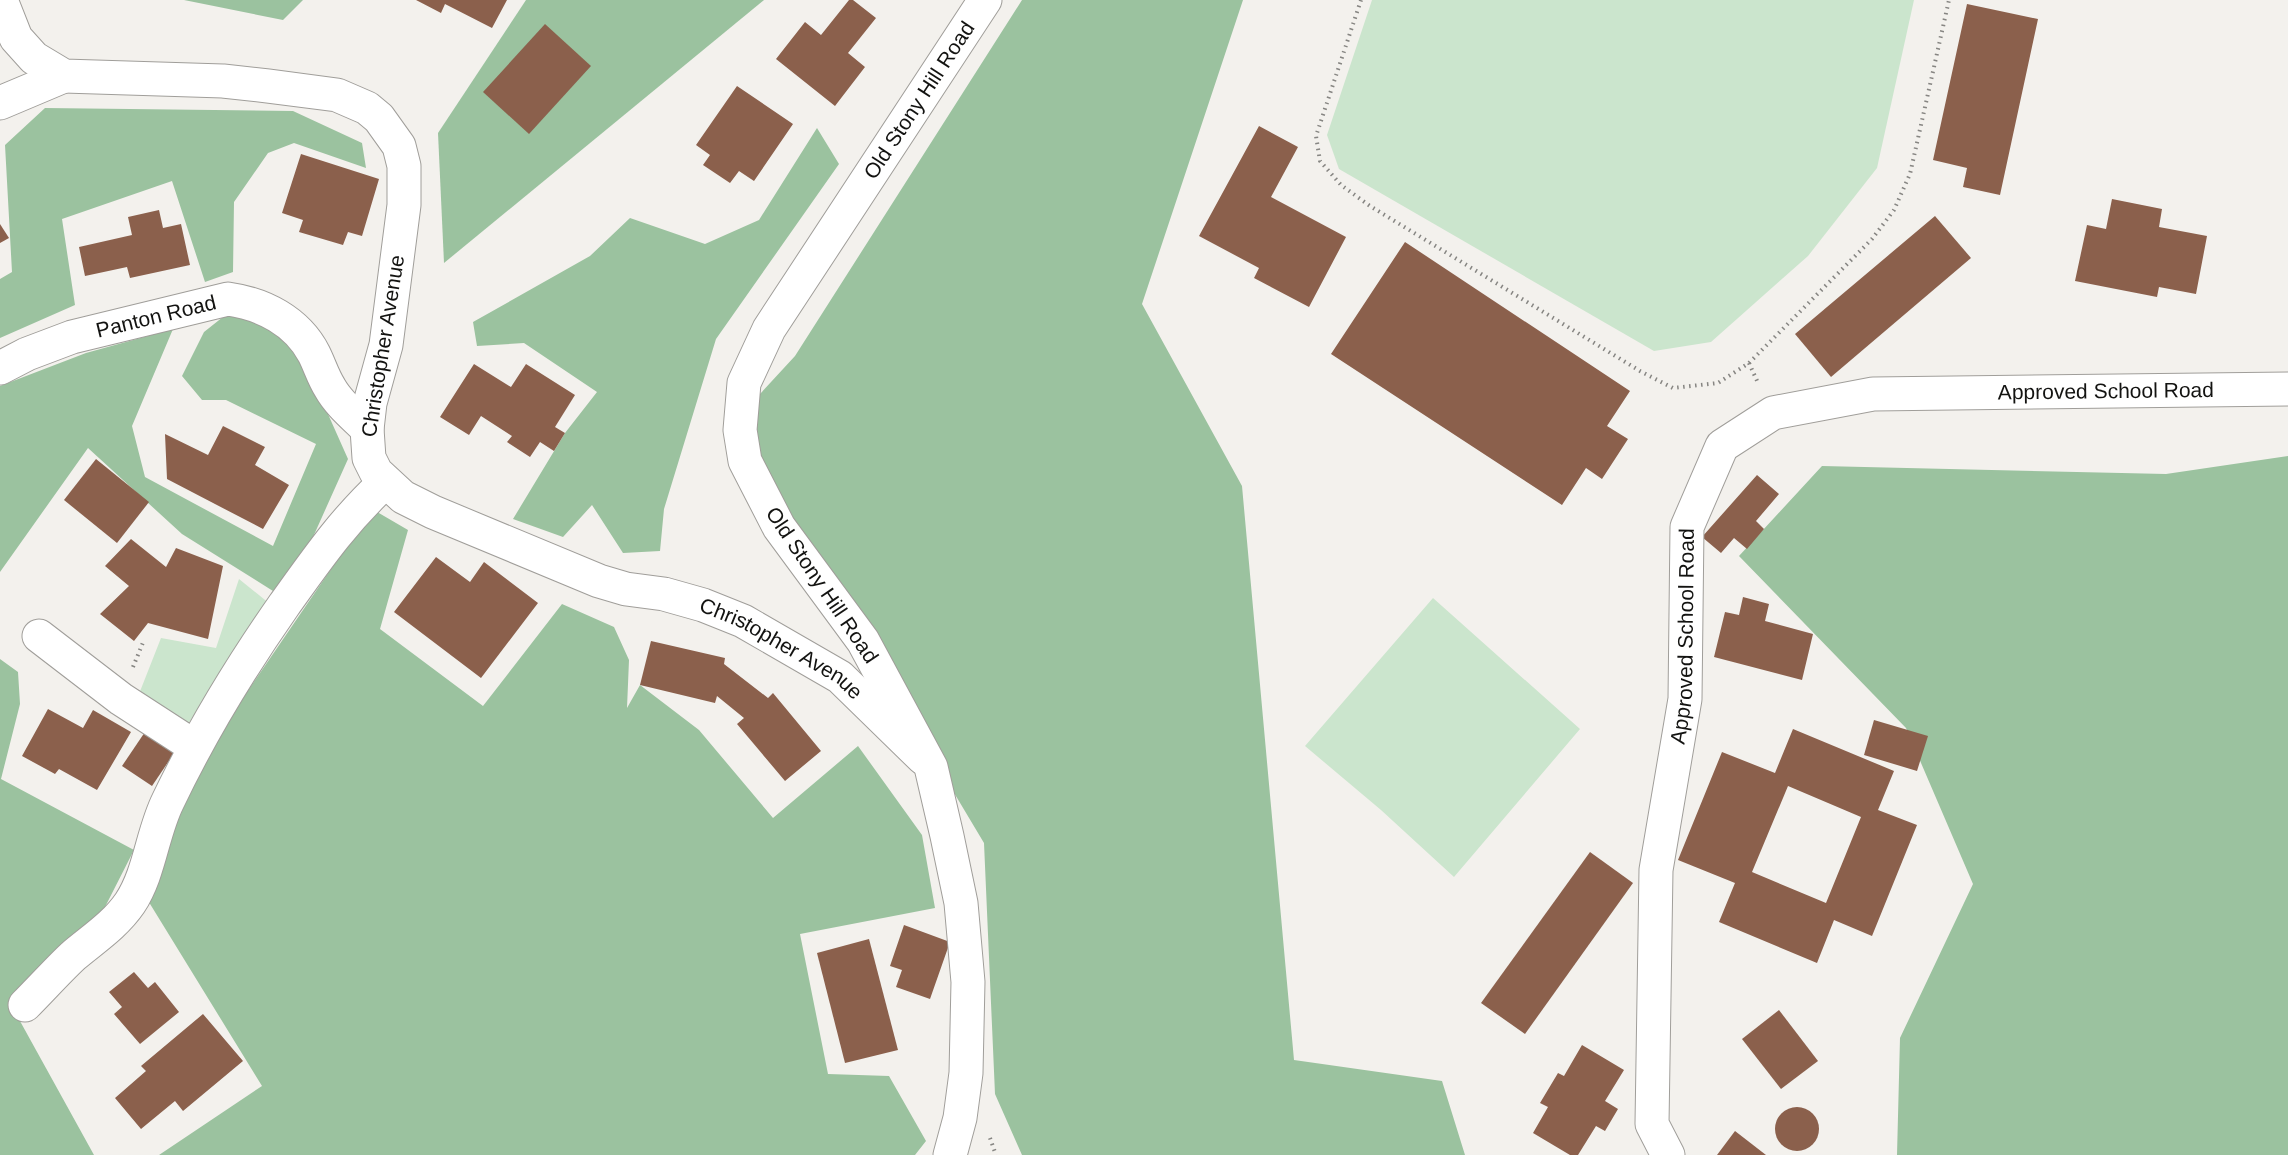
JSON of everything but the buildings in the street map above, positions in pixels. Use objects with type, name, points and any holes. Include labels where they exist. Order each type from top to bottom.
[{"type":"street","name":"Christopher Avenue","points":[[1,0],[16,38],[34,58],[64,76],[223,81],[337,95],[367,108],[379,118],[399,146],[404,166],[404,205],[386,345],[370,403],[367,429],[369,459],[376,472],[404,496],[433,512],[599,582],[703,604],[743,621],[840,677],[932,767]]},
{"type":"street","name":"Old Stony Hill Road","points":[[950,1155],[960,1118],[966,1073],[968,982],[961,903],[932,767],[863,641],[779,527],[745,461],[740,429],[744,383],[769,328],[985,0]]},
{"type":"street","points":[[0,103],[64,76]]},
{"type":"street","name":"Panton Road","points":[[0,368],[27,354],[72,337],[228,299],[248,302],[267,309],[297,332],[309,346],[330,390],[367,429]]},
{"type":"street","name":"Approved School Road","points":[[1668,1155],[1652,1124],[1656,870],[1685,699],[1687,527],[1722,446],[1773,413],[1873,394],[2288,389]]},
{"type":"street","points":[[25,1005],[74,956],[119,916],[129,903],[142,879],[166,804],[206,726],[238,673],[331,539],[358,507],[385,482]]},
{"type":"street","points":[[39,636],[121,699],[195,747]]},
{"type":"path","points":[[1361,0],[1316,136],[1320,161],[1341,185],[1370,206],[1640,371],[1673,388],[1718,383],[1749,363],[1872,239],[1894,210],[1910,174],[1949,0]]},
{"type":"green space","points":[[184,0],[303,0],[283,20]]},
{"type":"green space","points":[[526,0],[764,0],[444,263],[438,133]]},
{"type":"green space","points":[[1022,0],[1243,0],[1142,304],[1242,486],[1294,1060],[1442,1081],[1465,1155],[1022,1155],[995,1094],[984,843],[751,453],[760,394],[795,356]]},
{"type":"green space","points":[[1372,0],[1914,0],[1877,168],[1808,256],[1711,342],[1654,351],[1339,169],[1327,135]]},
{"type":"green space","points":[[45,108],[293,111],[362,143],[366,168],[294,143],[268,153],[234,202],[233,272],[205,282],[172,181],[62,219],[75,305],[0,338],[0,279],[12,272],[5,145]]},
{"type":"green space","points":[[817,128],[839,164],[716,339],[664,509],[660,551],[623,553],[592,505],[563,537],[513,519],[565,433],[597,392],[524,343],[477,346],[473,322],[590,256],[630,218],[705,244],[759,220]]},
{"type":"green space","points":[[228,313],[267,317],[299,349],[348,459],[309,546],[273,591],[182,534],[88,448],[0,572],[0,386],[86,353],[173,329],[132,426],[145,477],[273,546],[316,444],[226,400],[202,400],[182,376],[204,332]]},
{"type":"green space","points":[[2288,456],[2288,1155],[1897,1155],[1900,1038],[1973,884],[1906,728],[1739,556],[1822,466],[2166,474]]},
{"type":"green space","points":[[372,509],[408,530],[380,629],[483,706],[562,604],[614,627],[629,660],[627,708],[640,685],[699,730],[773,818],[858,746],[922,835],[935,908],[800,934],[828,1074],[889,1076],[926,1141],[915,1155],[159,1155],[262,1086],[147,899],[177,807],[223,727]]},
{"type":"green space","points":[[239,579],[270,604],[183,731],[137,699],[161,638],[216,648]]},
{"type":"green space","points":[[1433,598],[1580,729],[1454,877],[1381,810],[1305,746]]},
{"type":"green space","points":[[0,659],[18,672],[20,704],[1,779],[134,850],[105,907],[10,1003],[94,1155],[0,1155]]}]
